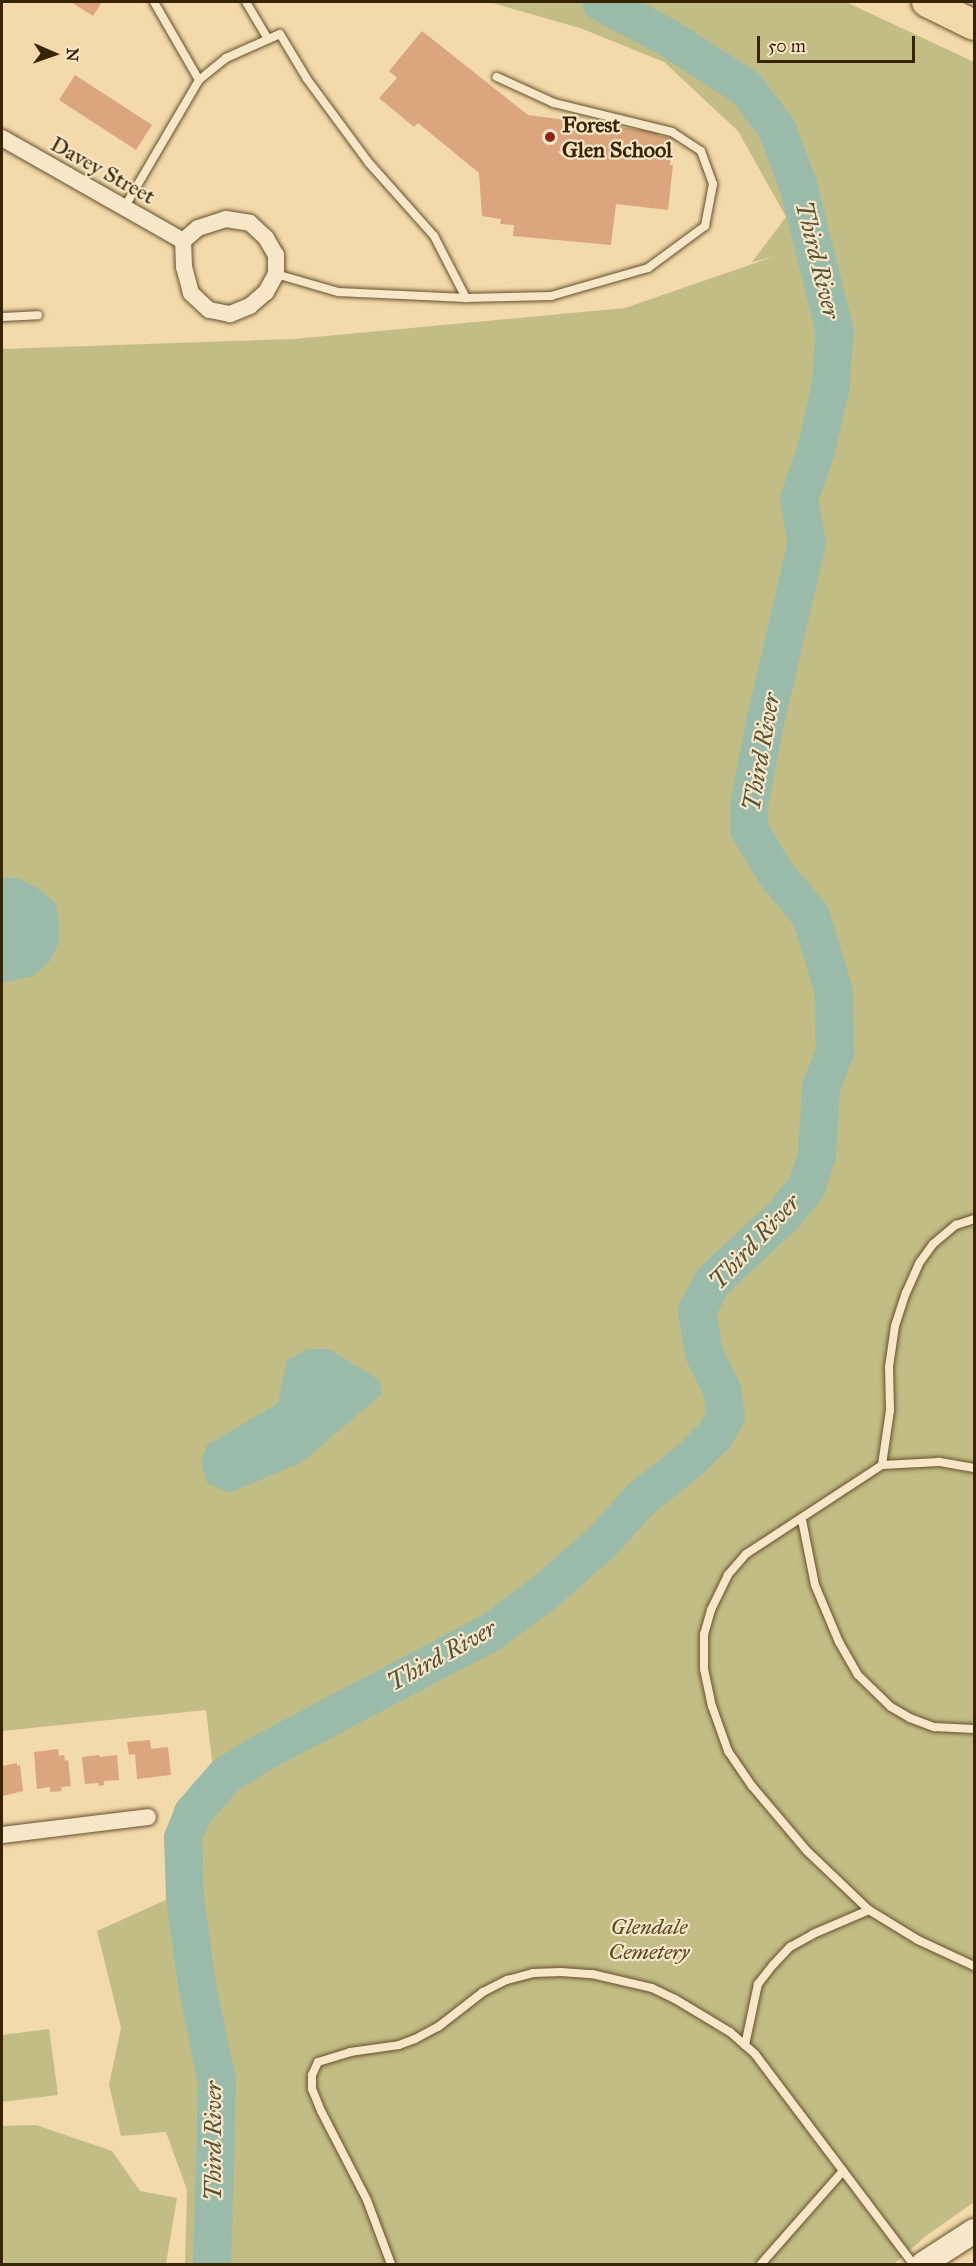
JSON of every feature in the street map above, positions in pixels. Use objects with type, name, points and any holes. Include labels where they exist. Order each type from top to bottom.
[{"type":"highway","points":[[927,2],[975,25]]},
{"type":"street","name":"Davey Street","points":[[2,138],[183,241]]},
{"type":"street","points":[[226,219],[250,223],[266,238],[276,255],[276,274],[266,292],[250,306],[230,314],[209,310],[191,293],[184,267],[183,241],[205,225],[226,219]]},
{"type":"street","points":[[2,1835],[148,1817]]},
{"type":"street","points":[[923,2265],[975,2231]]},
{"type":"lane","points":[[154,2],[199,80]]},
{"type":"lane","points":[[246,2],[268,39]]},
{"type":"lane","points":[[124,207],[199,80],[226,58],[280,34],[307,79],[369,163],[434,236],[466,298]]},
{"type":"lane","points":[[276,274],[338,292],[466,298],[551,296],[648,268],[705,226],[713,183],[701,151],[672,132],[554,103],[497,77]]},
{"type":"lane","points":[[2,317],[38,315]]},
{"type":"lane","points":[[882,1466],[890,1410],[889,1367],[895,1326],[906,1293],[920,1262],[933,1244],[956,1225],[975,1219]]},
{"type":"lane","points":[[975,1468],[939,1462],[882,1466],[747,1554],[728,1575],[711,1610],[704,1634],[704,1669],[712,1706],[728,1751],[752,1786],[807,1851],[869,1910],[918,1940],[975,1966]]},
{"type":"lane","points":[[802,1520],[815,1585],[839,1642],[858,1675],[882,1700],[910,1718],[934,1726],[975,1729]]},
{"type":"lane","points":[[745,2045],[758,1984],[772,1965],[790,1947],[813,1934],[869,1910]]},
{"type":"lane","points":[[391,2265],[367,2200],[321,2111],[312,2088],[312,2075],[318,2062],[350,2052],[399,2045],[415,2039],[438,2027],[483,1992],[507,1980],[533,1973],[592,1974],[652,1989],[698,2012],[745,2045],[755,2054],[913,2265]]},
{"type":"lane","points":[[762,2265],[843,2171]]},
{"type":"green space","name":"Glendale Cemetery","points":[[489,2],[846,2],[974,62],[974,2202],[926,2236],[894,2264],[185,2264],[187,2190],[166,2132],[121,2136],[109,2085],[121,2028],[97,1931],[170,1898],[176,1827],[213,1769],[206,1710],[2,1731],[2,349],[294,339],[625,308],[773,257],[752,262],[786,217],[738,131],[664,62],[580,28]]},
{"type":"green space","points":[[49,2029],[58,2095],[2,2102],[2,2035]]},
{"type":"green space","points":[[36,2125],[112,2151],[140,2191],[177,2198],[166,2264],[4,2264],[2,2254],[2,2126]]},
{"type":"shaded area","points":[[2,878],[17,878],[38,888],[56,904],[59,942],[50,961],[33,976],[2,983]]},
{"type":"shaded area","points":[[308,1349],[329,1349],[379,1380],[382,1394],[301,1463],[229,1493],[207,1483],[201,1462],[207,1445],[278,1403],[287,1360]]},
{"type":"building","points":[[71,2],[102,2],[93,16]]},
{"type":"building","name":"Forest Glen School","points":[[422,31],[528,115],[657,132],[659,136],[673,138],[670,165],[673,165],[668,210],[616,204],[611,245],[513,236],[514,225],[500,224],[501,219],[482,216],[479,173],[418,123],[414,127],[379,98],[397,78],[389,71]]},
{"type":"building","points":[[75,75],[152,125],[136,150],[59,100]]},
{"type":"building","points":[[150,1740],[151,1749],[168,1747],[171,1775],[137,1779],[135,1754],[129,1755],[127,1742]]},
{"type":"building","points":[[58,1749],[59,1756],[64,1755],[65,1761],[68,1760],[71,1786],[61,1787],[62,1791],[50,1792],[50,1787],[37,1789],[34,1752]]},
{"type":"building","points":[[99,1755],[100,1757],[117,1755],[119,1780],[104,1781],[104,1785],[99,1786],[98,1783],[85,1784],[82,1757]]},
{"type":"building","points":[[17,1763],[17,1766],[20,1765],[23,1791],[3,1796],[2,1766]]},
{"type":"waterway","name":"Third River","points":[[212,2264],[217,2081],[197,1985],[185,1897],[183,1838],[193,1813],[225,1776],[258,1755],[491,1632],[544,1593],[602,1542],[643,1497],[690,1460],[715,1435],[726,1416],[722,1390],[704,1353],[697,1311],[713,1281],[783,1216],[807,1186],[817,1155],[821,1088],[835,1051],[834,992],[811,916],[776,874],[749,829],[749,805],[765,723],[807,543],[799,500],[816,450],[830,390],[835,332],[798,185],[777,129],[746,88],[667,37],[601,2]]},
{"type":"place","name":"Forest Glen School","points":[[550,137]]}]
